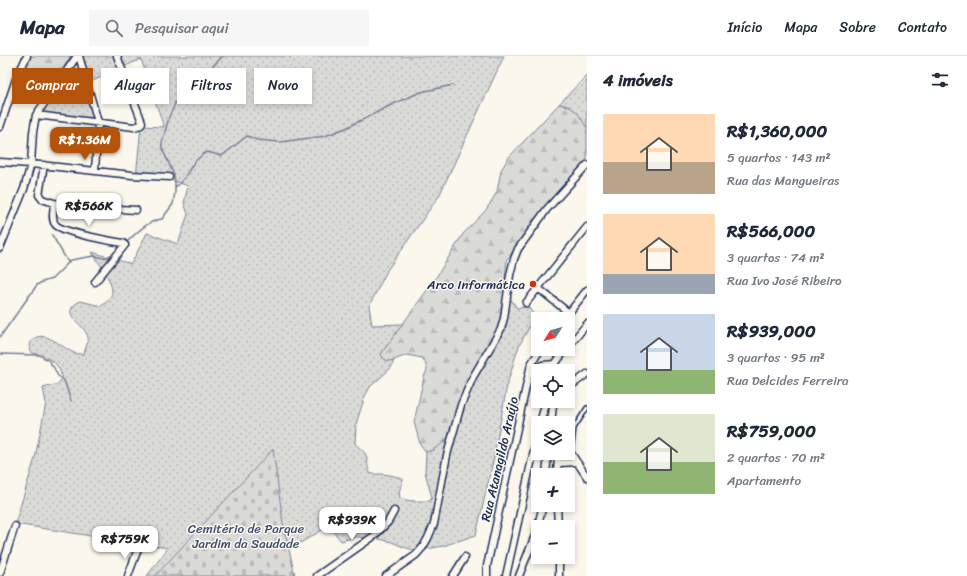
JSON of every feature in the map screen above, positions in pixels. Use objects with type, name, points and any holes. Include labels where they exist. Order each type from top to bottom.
[{"type":"street","points":[[0,127],[16,79],[27,56]]},
{"type":"street","points":[[0,248],[24,189],[31,164],[33,132],[36,115],[78,56]]},
{"type":"street","points":[[78,56],[98,122],[95,171]]},
{"type":"street","points":[[36,115],[134,127],[141,126],[142,122],[117,56]]},
{"type":"street","points":[[0,162],[44,165],[132,175],[169,177]]},
{"type":"street","points":[[44,165],[39,195],[42,199],[54,203],[136,210]]},
{"type":"street","points":[[386,576],[416,555],[423,547],[434,524],[447,455],[462,405],[473,377],[500,329],[504,318],[510,275],[518,248],[547,209],[584,173],[587,165]]},
{"type":"street","points":[[54,203],[54,222],[60,229],[122,243],[124,247],[95,282]]},
{"type":"street","points":[[526,303],[587,227]]},
{"type":"street","points":[[538,288],[568,312]]},
{"type":"street","points":[[570,312],[587,290]]},
{"type":"street","points":[[575,338],[587,324]]},
{"type":"street","name":"Rua Atanagildo Araújo","points":[[487,576],[487,566],[531,364],[536,356]]},
{"type":"street","points":[[555,364],[561,356]]},
{"type":"street","points":[[575,383],[587,374]]},
{"type":"street","points":[[575,459],[587,477]]},
{"type":"street","points":[[506,576],[532,460]]},
{"type":"street","points":[[558,468],[558,463],[577,462]]},
{"type":"street","points":[[317,576],[374,536],[388,522],[394,511]]},
{"type":"street","points":[[519,576],[536,533],[541,512]]},
{"type":"street","points":[[0,573],[15,526]]},
{"type":"street","points":[[128,576],[138,549]]},
{"type":"street","points":[[452,576],[465,557]]},
{"type":"street","points":[[559,564],[559,576]]},
{"type":"lane","points":[[575,426],[587,408]]},
{"type":"green space","points":[[29,56],[74,56],[66,68],[24,68]]},
{"type":"green space","points":[[74,56],[504,56],[439,196],[388,269],[369,306],[372,325],[403,324],[381,354],[388,361],[394,360],[391,368],[370,387],[365,396],[356,424],[355,443],[366,455],[370,473],[395,476],[403,479],[399,492],[400,498],[410,501],[429,501],[432,498],[425,472],[426,452],[433,450],[463,406],[478,371],[500,338],[508,291],[510,298],[517,308],[528,307],[532,312],[531,324],[519,346],[507,385],[494,457],[476,535],[443,546],[416,551],[392,542],[375,538],[356,537],[341,541],[329,526],[288,550],[295,576],[147,576],[168,548],[15,524],[35,458],[46,403],[43,388],[58,384],[62,378],[55,363],[47,358],[31,352],[30,346],[32,341],[40,336],[50,338],[74,353],[84,354],[88,338],[83,328],[71,315],[73,306],[80,301],[101,306],[107,302],[112,294],[110,282],[92,252],[131,264],[147,233],[178,244],[188,214],[184,203],[188,186],[174,181],[136,177],[141,126],[164,127],[156,104],[169,104],[169,68],[144,68],[141,59],[121,68],[101,68],[101,77],[93,81],[93,68],[67,68]]},
{"type":"green space","points":[[587,75],[587,128],[568,106],[559,104]]},
{"type":"green space","points":[[45,104],[92,104],[97,119],[40,113]]},
{"type":"green space","points":[[559,104],[568,106],[577,112],[587,128],[587,159],[507,259],[505,279],[508,291],[500,338],[478,371],[463,406],[457,427],[443,443],[433,450],[426,452],[420,444],[414,422],[424,377],[427,370],[425,362],[422,358],[407,355],[388,361],[384,359],[381,354],[435,279],[463,234],[486,210],[497,192],[501,170],[509,157]]},
{"type":"green space","name":"Cemitério de Parque Jardim da Saudade","points":[[273,449],[283,523],[295,576],[155,576]]},
{"type":"waterway","points":[[64,68],[71,56]]},
{"type":"waterway","points":[[128,241],[148,224],[162,219],[173,204],[175,192],[174,175],[162,148],[169,117],[179,95],[223,56]]},
{"type":"waterway","points":[[175,187],[183,180],[194,163],[205,153],[208,152],[221,156],[247,136],[257,140],[280,142],[325,136],[346,128],[393,104],[421,92],[453,85]]},
{"type":"waterway","points":[[52,235],[68,262]]},
{"type":"waterway","points":[[0,337],[37,285],[52,279],[71,260],[94,256],[104,258],[115,253]]},
{"type":"waterway","points":[[0,354],[40,355],[49,361],[58,376],[64,380],[71,401]]},
{"type":"place","name":"Arco Informática","points":[[533,284]]}]
